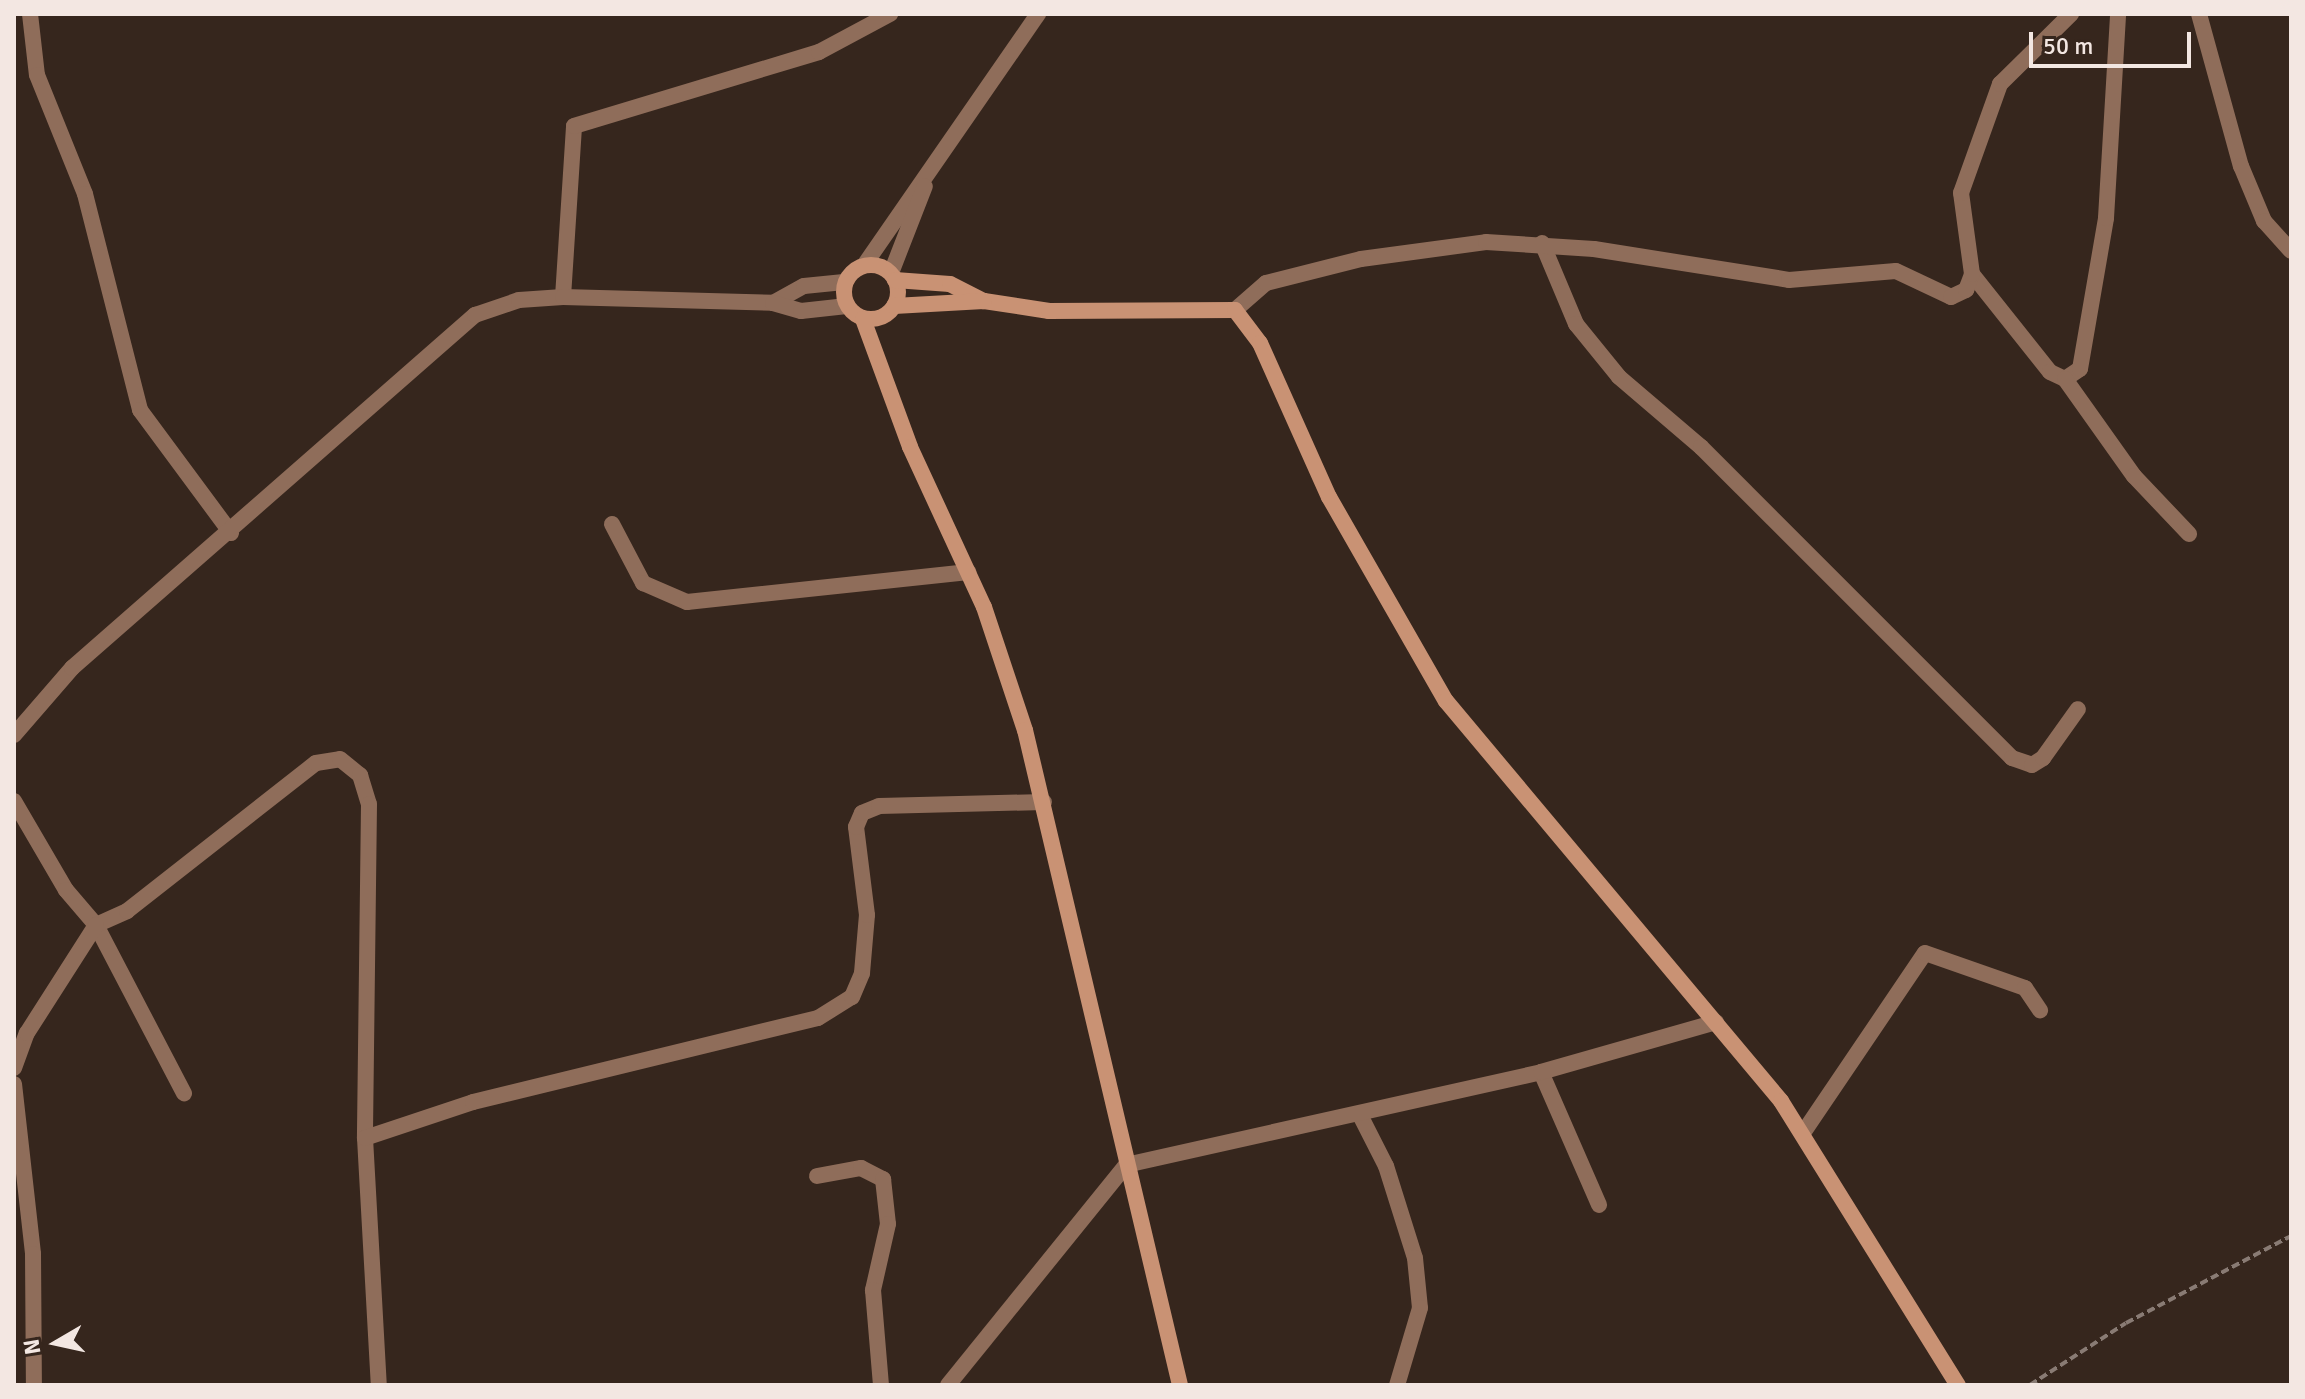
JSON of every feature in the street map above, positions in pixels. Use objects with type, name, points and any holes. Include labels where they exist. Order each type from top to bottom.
[{"type":"street","points":[[30,14],[37,75],[85,194],[140,410],[231,533]]},
{"type":"street","points":[[563,297],[574,126],[819,52],[890,14]]},
{"type":"street","points":[[773,303],[804,286],[844,282],[865,264],[925,184],[1038,14]]},
{"type":"street","points":[[863,319],[894,306],[984,301],[1049,311],[1235,310],[1266,283],[1361,259],[1486,242],[1542,243],[1789,280],[1896,271],[1951,297],[1966,290],[1972,274],[1961,193],[1970,157],[2000,84],[2071,14]]},
{"type":"street","points":[[2065,379],[2080,369],[2106,218],[2118,14]]},
{"type":"street","points":[[2199,14],[2241,166],[2264,221],[2291,251]]},
{"type":"street","points":[[894,306],[893,276],[925,184]]},
{"type":"street","points":[[1542,243],[1576,324],[1619,377],[1701,447],[2012,758],[2032,765],[2043,758],[2078,709]]},
{"type":"street","points":[[865,264],[893,276],[950,284],[984,301]]},
{"type":"street","points":[[1972,274],[2050,372],[2065,379],[2134,476],[2189,534]]},
{"type":"street","points":[[844,282],[847,306],[863,319],[910,447],[968,572],[1008,674],[1044,802],[1126,1165],[1180,1385]]},
{"type":"street","points":[[14,735],[72,668],[231,533],[451,331],[519,300],[563,297],[773,303],[801,311],[847,306]]},
{"type":"street","points":[[1235,310],[1260,343],[1329,497],[1446,701],[1579,869],[1656,945],[1803,1133],[1958,1385]]},
{"type":"street","points":[[612,524],[643,583],[687,602],[968,572]]},
{"type":"street","points":[[14,1068],[27,1033],[96,925],[127,911],[316,763],[340,759],[360,775],[369,804],[365,1138],[379,1385]]},
{"type":"street","points":[[14,801],[66,890],[96,925],[184,1093]]},
{"type":"street","points":[[365,1138],[473,1102],[818,1018],[852,997],[862,973],[867,915],[856,827],[862,813],[879,806],[1044,802]]},
{"type":"street","points":[[1803,1133],[1925,953],[2025,988],[2040,1010]]},
{"type":"street","points":[[948,1385],[1126,1165],[1541,1072],[1716,1022]]},
{"type":"street","points":[[1541,1072],[1599,1205]]},
{"type":"street","points":[[14,1084],[33,1254],[34,1385]]},
{"type":"street","points":[[1360,1115],[1386,1166],[1415,1258],[1420,1308],[1397,1385]]},
{"type":"street","points":[[817,1176],[861,1168],[883,1179],[888,1224],[873,1290],[881,1385]]},
{"type":"path","points":[[2030,1385],[2126,1323],[2291,1236]]}]
